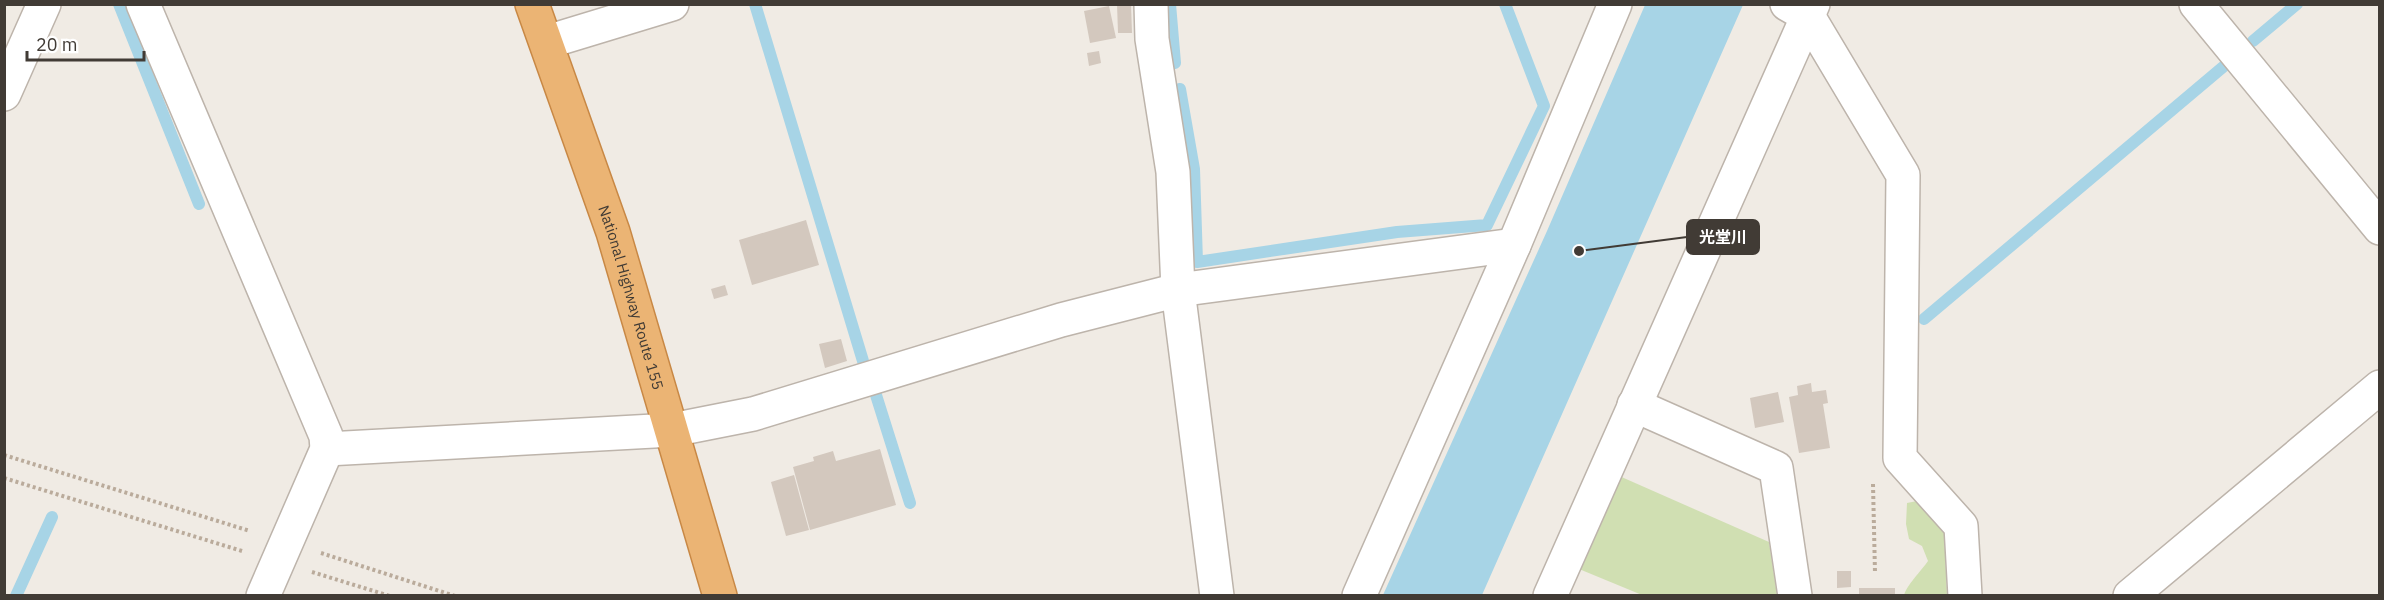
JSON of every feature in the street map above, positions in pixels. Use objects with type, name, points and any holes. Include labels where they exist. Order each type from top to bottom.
[{"type":"highway","name":"National Highway Route 155","points":[[532,4],[613,232],[720,596]]},
{"type":"street","points":[[4,94],[44,4]]},
{"type":"street","points":[[143,4],[326,436],[327,449],[263,596]]},
{"type":"street","points":[[547,42],[672,4]]},
{"type":"street","points":[[1151,4],[1152,39],[1173,172],[1178,290],[1217,596]]},
{"type":"street","points":[[1359,596],[1514,245],[1615,4]]},
{"type":"street","points":[[2196,4],[2379,228]]},
{"type":"street","points":[[1550,596],[1803,8]]},
{"type":"street","points":[[1803,8],[1903,175],[1900,458],[1961,526],[1965,596]]},
{"type":"street","points":[[327,449],[672,430],[753,414],[1061,320],[1178,290],[1514,245]]},
{"type":"street","points":[[2130,596],[2379,387]]},
{"type":"street","points":[[1634,405],[1776,468],[1795,596]]},
{"type":"path","points":[[4,455],[283,552],[390,596]]},
{"type":"path","points":[[4,478],[455,596]]},
{"type":"green space","points":[[1617,475],[1769,542],[1777,595],[1642,595],[1579,569]]},
{"type":"green space","points":[[1917,501],[1944,530],[1947,595],[1904,596],[1910,583],[1928,561],[1922,546],[1909,539],[1906,524],[1907,503]]},
{"type":"water","points":[[1645,5],[1743,5],[1482,595],[1383,595],[1547,231]]},
{"type":"building","points":[[1117,4],[1131,4],[1132,33],[1118,33]]},
{"type":"building","points":[[1109,6],[1116,38],[1090,43],[1084,11]]},
{"type":"building","points":[[1099,51],[1101,63],[1089,66],[1087,53]]},
{"type":"building","points":[[806,220],[819,265],[752,285],[739,240]]},
{"type":"building","points":[[725,285],[728,295],[714,299],[711,289]]},
{"type":"building","points":[[841,339],[847,361],[825,368],[819,344]]},
{"type":"building","points":[[1811,383],[1812,392],[1826,390],[1828,403],[1823,404],[1830,448],[1799,453],[1789,397],[1798,395],[1797,386]]},
{"type":"building","points":[[1778,392],[1784,422],[1755,428],[1750,398]]},
{"type":"building","points":[[880,449],[896,505],[810,530],[793,467],[814,461],[813,457],[833,451],[836,461]]},
{"type":"building","points":[[794,475],[809,530],[786,536],[771,482]]},
{"type":"building","points":[[1837,571],[1851,571],[1851,587],[1837,588]]},
{"type":"building","points":[[1859,588],[1895,588],[1895,596],[1859,596]]},
{"type":"waterway","points":[[119,4],[199,204]]},
{"type":"waterway","points":[[755,4],[863,361]]},
{"type":"waterway","points":[[1170,4],[1175,63]]},
{"type":"waterway","points":[[1180,89],[1194,169],[1197,262],[1397,232],[1487,225],[1544,106],[1505,4]]},
{"type":"waterway","points":[[2253,41],[2297,4]]},
{"type":"waterway","points":[[1924,319],[2223,67]]},
{"type":"waterway","points":[[876,395],[910,503]]},
{"type":"waterway","points":[[16,596],[52,517]]},
{"type":"place","name":"光堂川","points":[[1579,251]]}]
